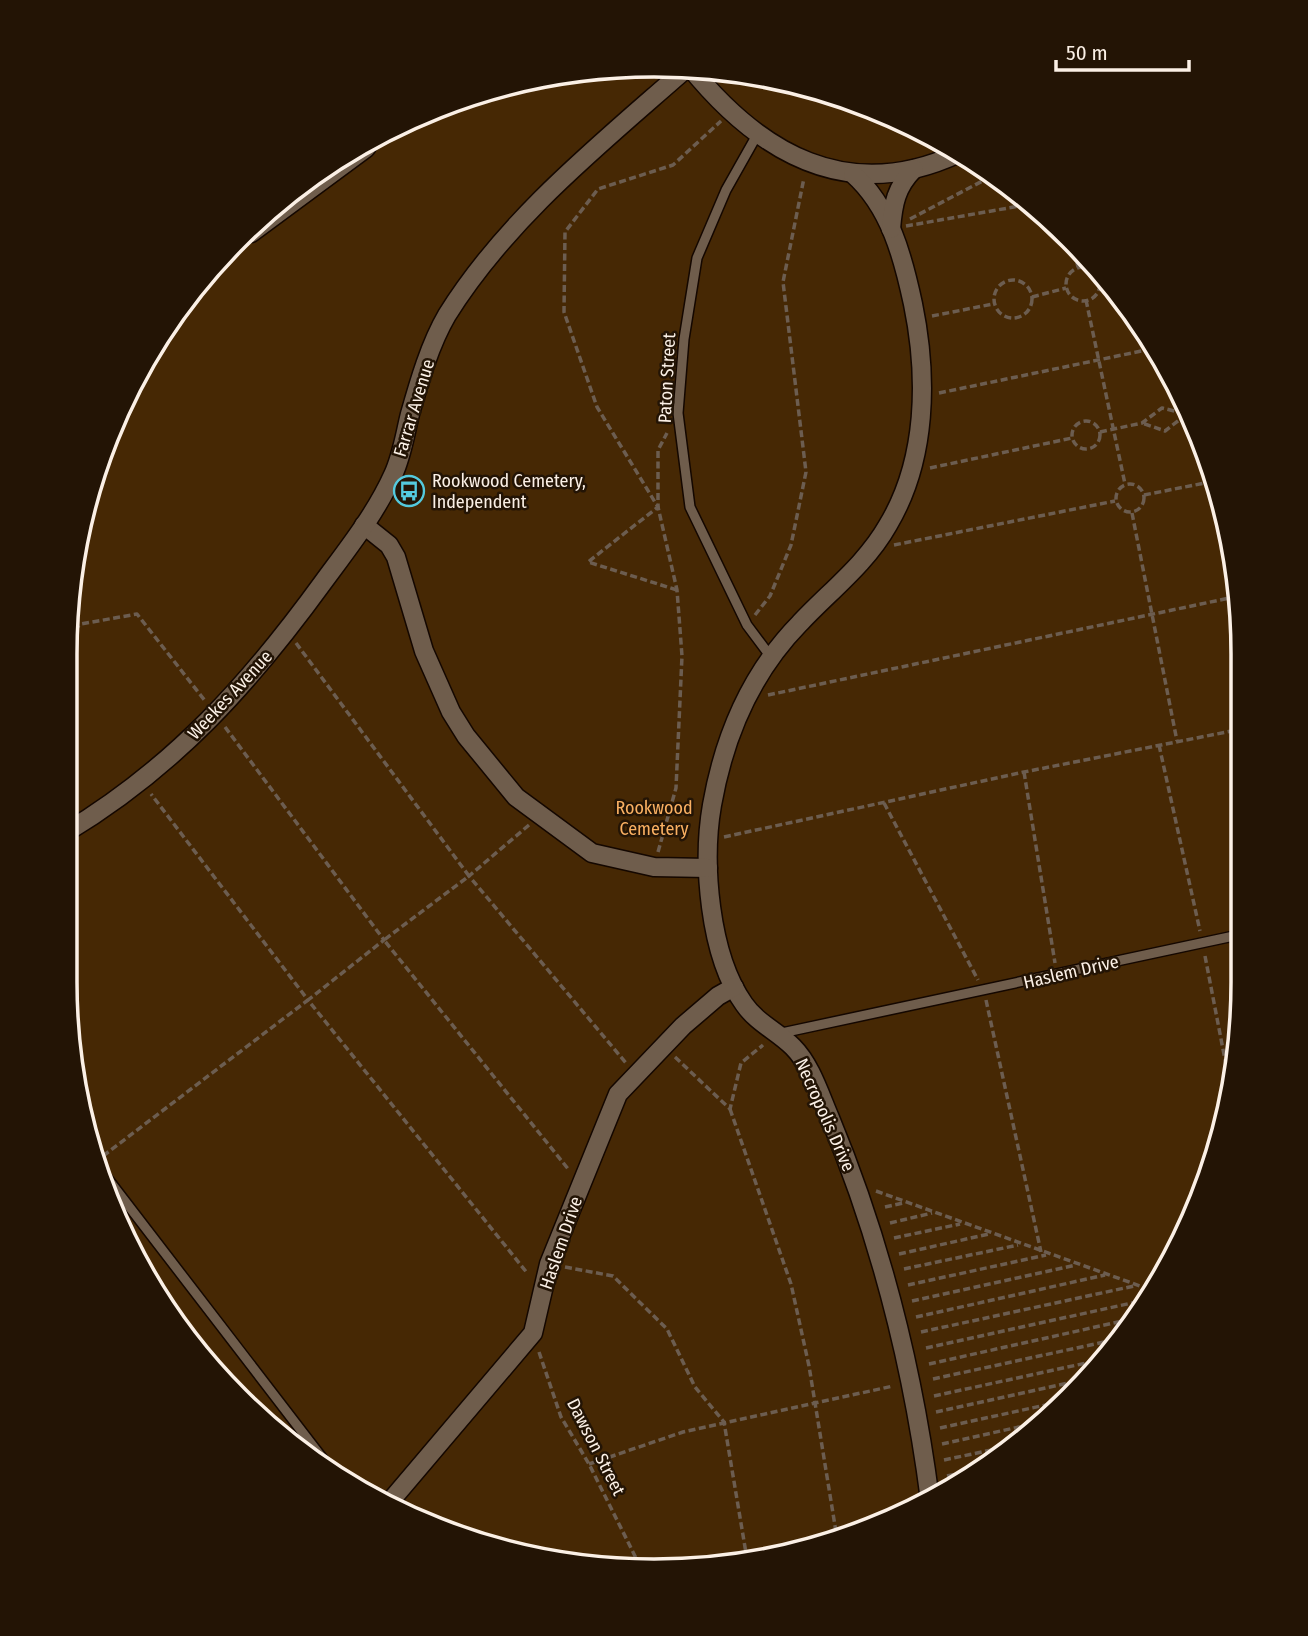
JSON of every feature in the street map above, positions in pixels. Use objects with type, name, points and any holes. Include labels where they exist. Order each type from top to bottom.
[{"type":"street","name":"Farrar Avenue","points":[[364,525],[394,473],[417,391],[446,318],[472,279],[499,244],[550,193],[676,78]]},
{"type":"street","points":[[700,79],[730,113],[757,135],[811,164],[853,174],[882,174],[915,169],[948,157]]},
{"type":"street","name":"Necropolis Drive","points":[[891,229],[899,186],[915,169]]},
{"type":"street","name":"Necropolis Drive","points":[[853,174],[871,192],[891,229],[916,320],[922,396],[917,447],[911,472],[888,526],[853,572],[787,636],[745,700],[723,757],[708,840],[708,867],[715,926],[734,987],[754,1016],[792,1045],[806,1064],[858,1192],[894,1306],[912,1382],[928,1489]]},
{"type":"street","points":[[364,525],[389,545],[396,557],[424,651],[458,724],[516,797],[592,853],[654,867],[708,867]]},
{"type":"street","name":"Weekes Avenue","points":[[77,825],[141,781],[216,715],[287,631],[364,525]]},
{"type":"street","name":"Haslem Drive","points":[[394,1497],[533,1334],[549,1264],[618,1094],[704,1007],[734,987]]},
{"type":"lane","name":"Paton Street","points":[[757,135],[726,190],[697,258],[684,339],[678,413],[690,507],[747,625],[771,657]]},
{"type":"lane","name":"Haslem Drive","points":[[776,1034],[985,992],[1231,936]]},
{"type":"lane","points":[[116,1190],[315,1449]]},
{"type":"path","points":[[658,506],[597,407],[572,336],[564,312],[565,232],[598,189],[673,165],[730,113]]},
{"type":"path","points":[[747,625],[770,596],[791,545],[806,472],[783,282],[804,178],[811,164]]},
{"type":"path","points":[[891,229],[984,180]]},
{"type":"path","points":[[891,229],[1018,206]]},
{"type":"path","points":[[1077,262],[1078,267]]},
{"type":"path","points":[[1066,288],[1069,273],[1082,267]]},
{"type":"path","points":[[1009,280],[1021,282],[1032,297],[1025,314],[1013,319],[1001,314],[994,303],[999,286],[1009,280]]},
{"type":"path","points":[[1066,288],[1076,299],[1086,300],[1095,295],[1098,286]]},
{"type":"path","points":[[1032,297],[1066,288]]},
{"type":"path","points":[[1086,300],[1125,484]]},
{"type":"path","points":[[916,320],[994,303]]},
{"type":"path","points":[[922,396],[1145,350]]},
{"type":"path","points":[[1100,432],[1142,423],[1162,408],[1177,412]]},
{"type":"path","points":[[654,867],[676,788],[682,656],[677,590],[658,506],[658,450],[678,413]]},
{"type":"path","points":[[1142,423],[1166,431],[1181,419]]},
{"type":"path","points":[[1083,421],[1096,424],[1100,432],[1100,440],[1091,449],[1079,448],[1072,438],[1076,425],[1083,421]]},
{"type":"path","points":[[911,472],[1072,438]]},
{"type":"path","points":[[1144,495],[1204,483]]},
{"type":"path","points":[[1115,501],[1118,489],[1125,484],[1137,486],[1144,495],[1142,506],[1132,513]]},
{"type":"path","points":[[870,550],[1115,501]]},
{"type":"path","points":[[1115,501],[1122,510],[1132,513]]},
{"type":"path","points":[[658,506],[588,562],[677,590]]},
{"type":"path","points":[[1132,513],[1177,741]]},
{"type":"path","points":[[745,700],[1228,598]]},
{"type":"path","points":[[78,627],[137,614],[384,940],[581,1185]]},
{"type":"path","points":[[287,631],[469,876],[636,1075]]},
{"type":"path","points":[[708,840],[1024,772],[1231,731]]},
{"type":"path","points":[[1159,745],[1203,942],[1225,1061]]},
{"type":"path","points":[[1024,772],[1057,975]]},
{"type":"path","points":[[141,781],[308,1000],[543,1292]]},
{"type":"path","points":[[884,803],[985,992],[1041,1252]]},
{"type":"path","points":[[104,1155],[469,876],[541,815]]},
{"type":"path","points":[[730,1109],[741,1063],[776,1034]]},
{"type":"path","points":[[664,1046],[730,1109],[792,1284],[836,1529]]},
{"type":"path","points":[[858,1192],[869,1189],[1143,1287]]},
{"type":"path","points":[[885,1207],[906,1203]]},
{"type":"path","points":[[890,1223],[934,1213]]},
{"type":"path","points":[[894,1238],[962,1223]]},
{"type":"path","points":[[900,1254],[991,1234]]},
{"type":"path","points":[[904,1269],[1020,1244]]},
{"type":"path","points":[[908,1285],[1048,1254]]},
{"type":"path","points":[[549,1264],[613,1276],[667,1329],[695,1387],[724,1422],[746,1551]]},
{"type":"path","points":[[912,1301],[1078,1265]]},
{"type":"path","points":[[916,1317],[1107,1275]]},
{"type":"path","points":[[921,1332],[1136,1285]]},
{"type":"path","points":[[926,1348],[1134,1302]]},
{"type":"path","points":[[929,1364],[1120,1321]]},
{"type":"path","name":"Dawson Street","points":[[533,1334],[561,1417],[589,1464],[636,1559]]},
{"type":"path","points":[[933,1379],[1105,1342]]},
{"type":"path","points":[[934,1396],[1087,1363]]},
{"type":"path","points":[[589,1464],[683,1432],[814,1401],[912,1382]]},
{"type":"path","points":[[936,1412],[1069,1383]]},
{"type":"path","points":[[940,1428],[1046,1405]]},
{"type":"path","points":[[942,1444],[1021,1426]]},
{"type":"path","points":[[944,1460],[991,1450]]},
{"type":"path","points":[[947,1476],[954,1474]]},
{"type":"green space","name":"Rookwood Cemetery","points":[[654,77],[692,78],[767,88],[875,121],[943,154],[975,174],[1034,220],[1062,246],[1112,303],[1134,333],[1154,366],[1187,433],[1211,505],[1226,579],[1231,654],[1231,982],[1226,1057],[1211,1131],[1187,1203],[1154,1270],[1134,1303],[1088,1362],[1062,1390],[1005,1440],[975,1462],[909,1499],[839,1528],[767,1548],[692,1558],[616,1558],[541,1548],[469,1528],[399,1499],[333,1462],[274,1416],[220,1362],[174,1303],[137,1237],[108,1167],[88,1095],[78,1020],[78,616],[88,541],[97,505],[121,433],[154,365],[174,333],[220,274],[246,246],[303,196],[333,174],[366,154],[433,121],[541,88],[616,78]]},
{"type":"place","name":"Rookwood Cemetery, Independent","points":[[409,491]]}]
